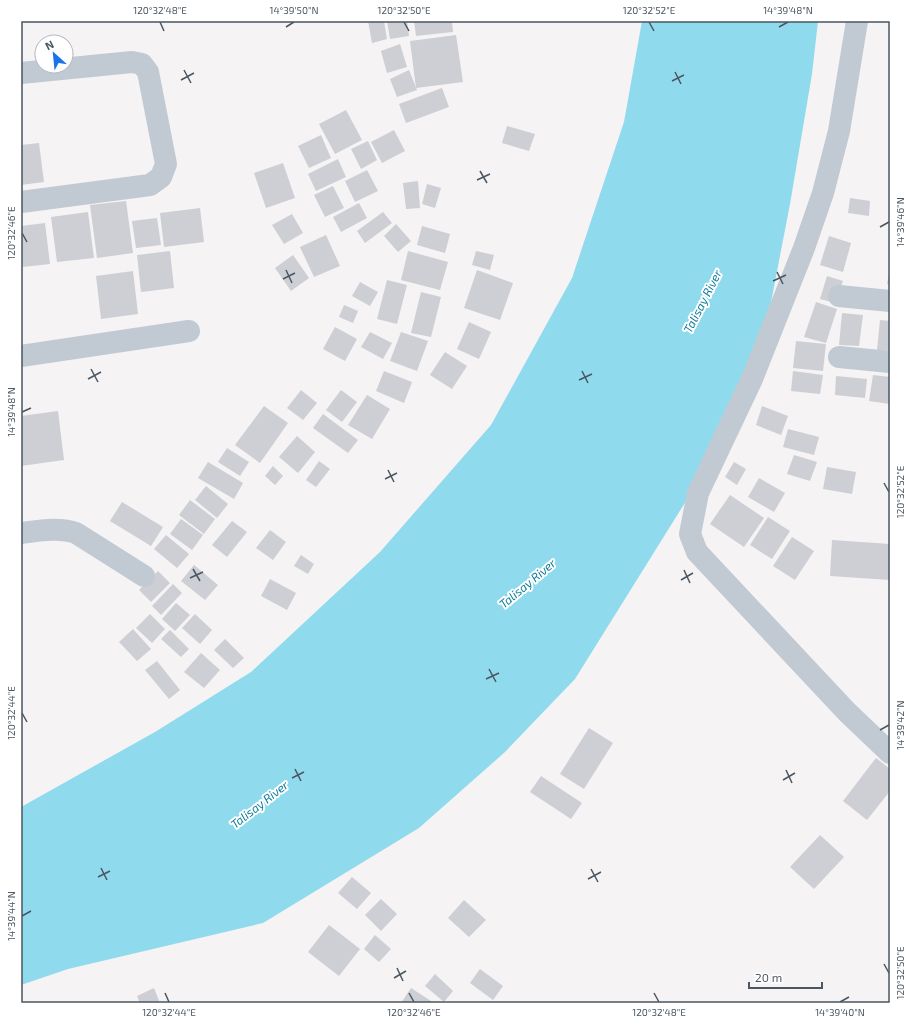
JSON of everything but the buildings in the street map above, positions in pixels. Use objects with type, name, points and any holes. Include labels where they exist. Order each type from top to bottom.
[{"type":"street","points":[[857,21],[839,131],[823,193],[804,248],[752,379],[698,493],[690,534],[697,552],[847,712],[890,753]]},
{"type":"street","points":[[21,73],[132,62],[142,64],[148,72],[166,164],[161,177],[150,185],[21,202]]},
{"type":"street","points":[[839,296],[890,301]]},
{"type":"street","points":[[21,356],[189,331]]},
{"type":"street","points":[[839,357],[890,362]]},
{"type":"street","points":[[21,534],[60,530],[72,532],[114,556],[144,576]]},
{"type":"water","name":"Talisay River","points":[[642,21],[818,21],[812,74],[790,204],[767,323],[696,485],[575,679],[505,752],[419,828],[263,923],[68,969],[21,985],[21,807],[155,732],[251,672],[380,552],[491,425],[572,278],[624,122]]}]
